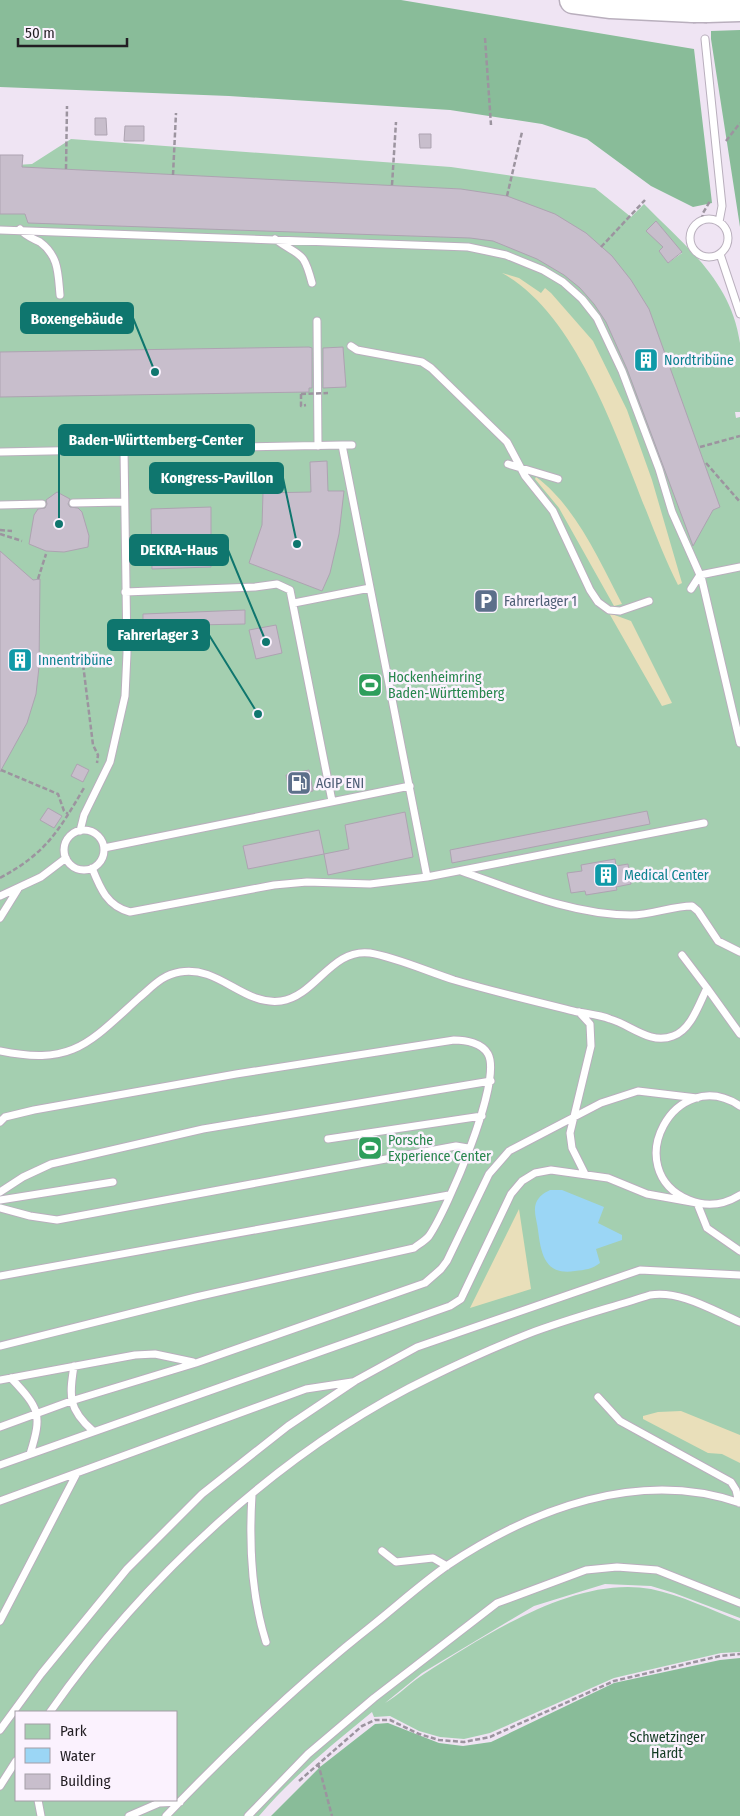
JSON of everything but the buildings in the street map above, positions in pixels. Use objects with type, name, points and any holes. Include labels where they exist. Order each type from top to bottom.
[{"type":"highway","points":[[573,0],[620,5],[700,9],[740,8]]},
{"type":"lane","points":[[705,39],[722,206],[719,222]]},
{"type":"lane","points":[[708,219],[719,222],[727,232],[728,238],[724,250],[720,254],[709,257],[703,256],[694,249],[690,238],[691,232],[697,223],[708,219]]},
{"type":"lane","points":[[20,229],[25,235],[44,245],[53,255],[58,264],[60,295]]},
{"type":"lane","points":[[0,230],[20,229],[468,247],[506,255],[543,270],[563,282],[587,305],[608,339],[659,469],[672,512],[701,576],[740,743]]},
{"type":"lane","points":[[275,239],[300,254],[306,260],[312,283]]},
{"type":"lane","points":[[720,254],[740,314]]},
{"type":"lane","points":[[317,321],[318,446]]},
{"type":"lane","points":[[351,346],[357,350],[422,362],[507,442],[525,476],[553,511],[590,590],[598,602],[609,610],[620,611],[649,601]]},
{"type":"lane","points":[[342,445],[428,877]]},
{"type":"lane","points":[[0,452],[352,445]]},
{"type":"lane","points":[[80,831],[84,815],[110,762],[125,696],[127,653],[124,450]]},
{"type":"lane","points":[[508,464],[558,479]]},
{"type":"lane","points":[[73,503],[124,502]]},
{"type":"lane","points":[[0,504],[42,504]]},
{"type":"lane","points":[[690,589],[701,576],[740,567]]},
{"type":"lane","points":[[125,592],[255,587],[277,584],[290,590],[332,801]]},
{"type":"lane","points":[[294,603],[370,588]]},
{"type":"lane","points":[[104,848],[410,786]]},
{"type":"lane","points":[[92,868],[102,892],[122,910],[130,912],[274,885],[307,882],[370,884],[428,877],[704,823]]},
{"type":"lane","points":[[80,831],[92,832],[98,836],[104,848],[101,860],[92,868],[80,870],[69,863],[66,858],[64,845],[67,838],[80,831]]},
{"type":"lane","points":[[0,896],[18,889],[54,869],[66,858]]},
{"type":"lane","points":[[460,871],[560,904],[592,912],[632,915],[692,906],[698,911],[718,941],[740,952]]},
{"type":"lane","points":[[0,918],[18,889]]},
{"type":"lane","points":[[0,1051],[40,1057],[66,1053],[95,1037],[164,976],[198,971],[216,976],[247,994],[266,1000],[282,1001],[300,993],[338,961],[353,954],[371,953],[455,980],[610,1019],[649,1037],[672,1037],[682,1033],[690,1022],[707,988]]},
{"type":"lane","points":[[682,956],[740,1034]]},
{"type":"lane","points":[[578,1012],[590,1024],[591,1046],[572,1117],[572,1148],[585,1174]]},
{"type":"lane","points":[[0,1122],[16,1113],[236,1074],[454,1040],[473,1043],[488,1052],[492,1069],[491,1081],[482,1116],[448,1195],[429,1236],[414,1248],[196,1297],[0,1346]]},
{"type":"lane","points":[[0,1192],[23,1177],[51,1164],[203,1129],[491,1081]]},
{"type":"lane","points":[[0,1427],[71,1401],[196,1363],[425,1283],[441,1269],[450,1255],[481,1188],[498,1162],[509,1151],[600,1103],[638,1091],[696,1098],[715,1096],[732,1100],[740,1106]]},
{"type":"lane","points":[[696,1098],[680,1105],[667,1118],[658,1133],[656,1151],[659,1169],[668,1185],[681,1196],[697,1204],[708,1228],[740,1251]]},
{"type":"lane","points":[[328,1139],[482,1116]]},
{"type":"lane","points":[[0,1208],[30,1216],[57,1220],[456,1146],[468,1148]]},
{"type":"lane","points":[[0,1465],[450,1306],[461,1299],[511,1194],[522,1181],[535,1173],[551,1170],[608,1178],[647,1194],[697,1204],[715,1205],[732,1200],[740,1195]]},
{"type":"lane","points":[[0,1200],[114,1182]]},
{"type":"lane","points":[[0,1276],[448,1195]]},
{"type":"lane","points":[[0,1730],[41,1674],[127,1569],[202,1494],[288,1426],[355,1381],[416,1347],[640,1270],[740,1275]]},
{"type":"lane","points":[[51,1711],[91,1657],[150,1588],[252,1495],[307,1450],[373,1408],[431,1377],[528,1334],[658,1294],[680,1297],[740,1322]]},
{"type":"lane","points":[[0,1380],[135,1355],[155,1354],[196,1363]]},
{"type":"lane","points":[[74,1366],[70,1390],[71,1401],[79,1419],[93,1431]]},
{"type":"lane","points":[[11,1378],[36,1407],[37,1433],[30,1454]]},
{"type":"lane","points":[[0,1501],[306,1389],[355,1381]]},
{"type":"lane","points":[[598,1397],[620,1421],[731,1482],[736,1490],[739,1503]]},
{"type":"lane","points":[[0,1621],[77,1473]]},
{"type":"lane","points":[[166,1816],[261,1721],[346,1646],[447,1566],[491,1539],[538,1516],[576,1503],[624,1492],[682,1491],[710,1494],[739,1503]]},
{"type":"lane","points":[[252,1495],[249,1536],[257,1610],[266,1642]]},
{"type":"lane","points":[[382,1551],[396,1562],[433,1558],[447,1566]]},
{"type":"lane","points":[[248,1816],[308,1754],[374,1698],[497,1603],[586,1570],[617,1567],[658,1570],[740,1603]]},
{"type":"lane","points":[[0,1786],[15,1763]]},
{"type":"lane","points":[[38,1801],[41,1816]]},
{"type":"lane","points":[[129,1816],[159,1803],[180,1802]]},
{"type":"path","points":[[485,38],[491,125]]},
{"type":"path","points":[[66,169],[67,106]]},
{"type":"path","points":[[173,174],[176,113]]},
{"type":"path","points":[[392,185],[396,122]]},
{"type":"path","points":[[722,146],[740,123]]},
{"type":"path","points":[[506,196],[522,132]]},
{"type":"path","points":[[601,247],[645,200]]},
{"type":"path","points":[[306,396],[306,406],[300,406],[300,394],[328,393]]},
{"type":"path","points":[[700,447],[740,436]]},
{"type":"path","points":[[706,463],[740,502]]},
{"type":"path","points":[[0,530],[12,531]]},
{"type":"path","points":[[0,534],[22,541]]},
{"type":"path","points":[[38,579],[46,554]]},
{"type":"path","points":[[39,662],[82,656],[93,745],[98,755],[97,766]]},
{"type":"path","points":[[2,770],[58,794],[64,811],[68,814]]},
{"type":"path","points":[[0,878],[24,865],[46,846],[87,782]]},
{"type":"path","points":[[297,1783],[318,1762],[362,1726],[375,1720],[390,1720],[419,1734],[439,1740],[464,1742],[481,1739],[490,1737],[614,1681],[720,1656],[740,1654]]},
{"type":"path","points":[[318,1762],[332,1816]]},
{"type":"green space","points":[[0,0],[401,0],[694,49],[712,203],[693,207],[651,186],[587,139],[542,124],[450,110],[229,96],[0,87]]},
{"type":"green space","points":[[740,30],[740,227],[711,31]]},
{"type":"green space","points":[[71,139],[451,167],[595,188],[631,217],[644,204],[690,250],[716,282],[727,301],[735,321],[740,343],[740,412],[735,412],[736,418],[740,417],[740,1618],[651,1586],[605,1584],[534,1606],[422,1673],[385,1703],[424,1674],[503,1626],[562,1599],[592,1591],[622,1587],[651,1589],[685,1599],[740,1621],[740,1652],[721,1653],[614,1678],[490,1733],[464,1739],[440,1737],[419,1731],[390,1716],[374,1717],[372,1712],[299,1774],[259,1816],[0,1816],[0,166],[32,164]],"holes":[[[656,221],[682,253],[668,263],[665,237],[646,231]]]},
{"type":"green space","name":"Schwetzinger Hardt","points":[[740,1658],[740,1816],[271,1816],[320,1767],[375,1724],[388,1723],[439,1743],[463,1746],[491,1742],[614,1683],[720,1660]]},
{"type":"sand","points":[[502,273],[519,278],[541,293],[545,288],[593,341],[627,410],[652,480],[682,583],[678,585],[661,548],[607,414],[586,370],[562,330],[534,297]]},
{"type":"sand","points":[[536,477],[550,489],[575,518],[622,604],[614,606],[559,508],[535,479]]},
{"type":"sand","points":[[609,613],[631,621],[672,703],[662,706]]},
{"type":"sand","points":[[519,1209],[531,1289],[470,1308]]},
{"type":"sand","points":[[681,1411],[740,1435],[740,1463],[722,1454],[708,1453],[643,1419],[643,1416],[658,1412]]},
{"type":"water","points":[[550,1190],[562,1190],[604,1207],[598,1223],[622,1235],[622,1240],[596,1249],[600,1263],[597,1265],[585,1270],[565,1272],[551,1267],[546,1261],[541,1247],[535,1209],[539,1198]]},
{"type":"place","name":"Nordtribüne","points":[[646,360]]},
{"type":"place","name":"Boxengebäude","points":[[155,372]]},
{"type":"place","name":"Baden-Württemberg-Center","points":[[59,524]]},
{"type":"place","name":"Kongress-Pavillon","points":[[297,544]]},
{"type":"place","name":"Fahrerlager 1","points":[[486,601]]},
{"type":"place","name":"DEKRA-Haus","points":[[266,642]]},
{"type":"place","name":"Innentribüne","points":[[20,660]]},
{"type":"place","name":"Hockenheimring Baden-Württemberg","points":[[370,685]]},
{"type":"place","name":"Fahrerlager 3","points":[[258,714]]},
{"type":"place","name":"AGIP ENI","points":[[299,783]]},
{"type":"place","name":"Medical Center","points":[[606,875]]},
{"type":"place","name":"Porsche Experience Center","points":[[370,1148]]}]
